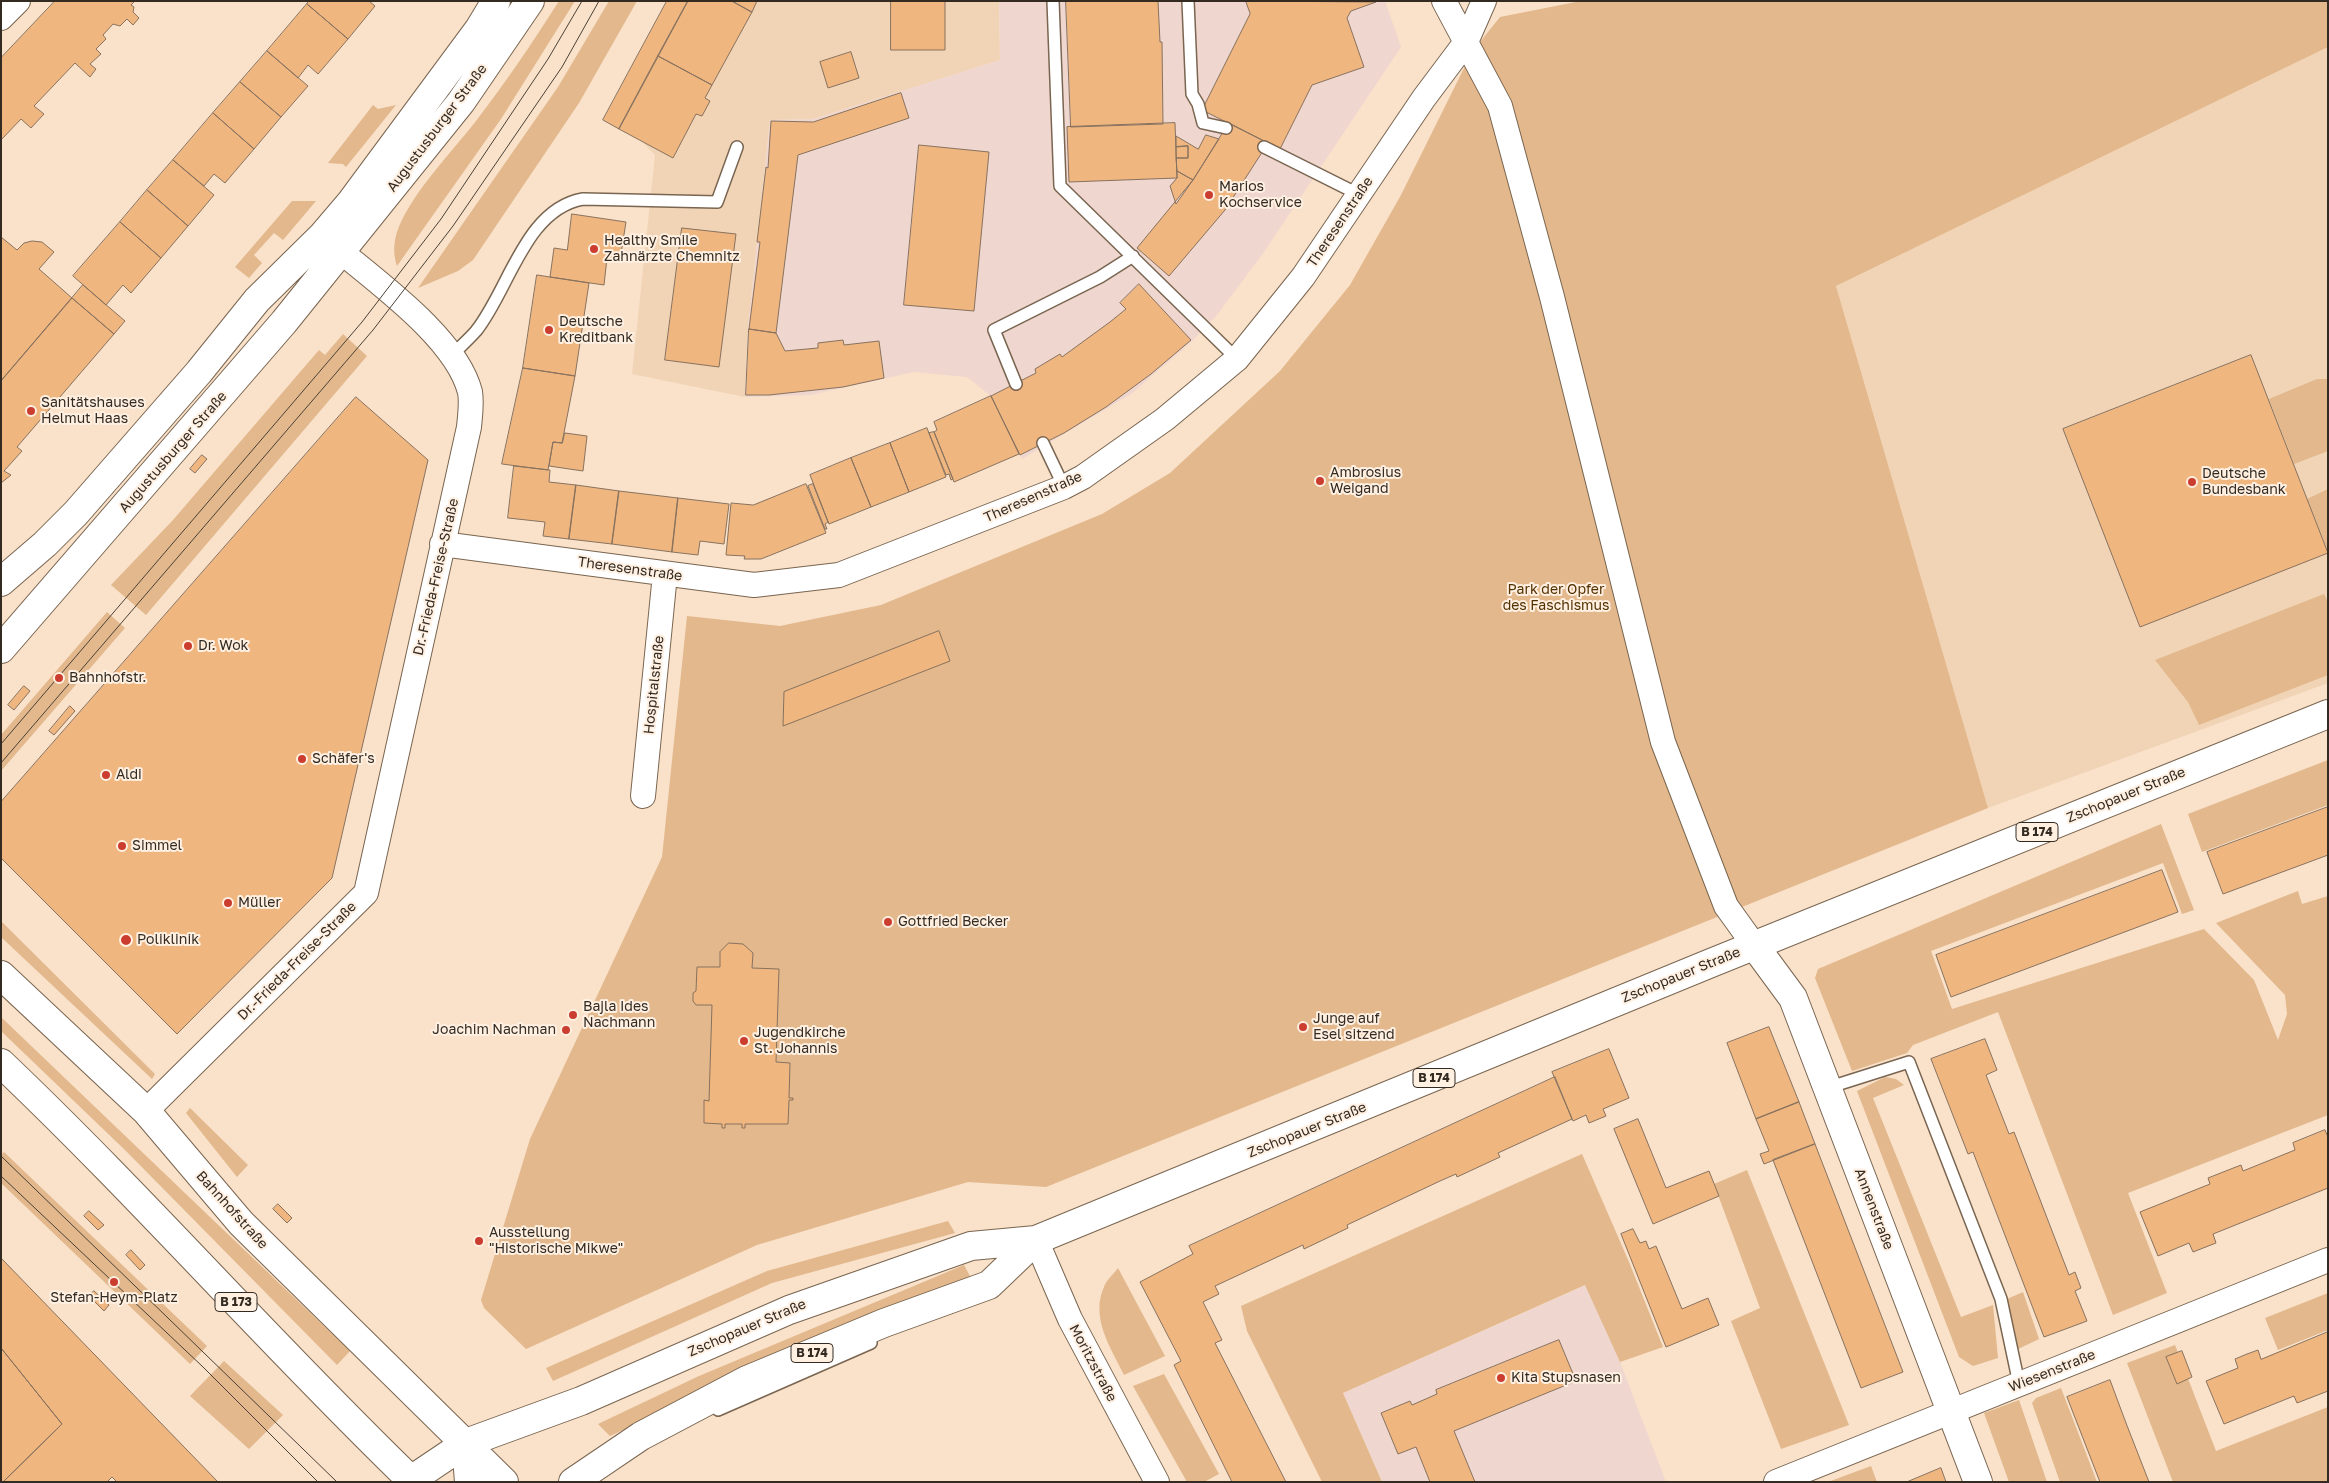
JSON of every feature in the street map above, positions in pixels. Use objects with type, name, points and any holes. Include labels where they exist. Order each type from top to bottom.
[{"type":"main road","name":"Augustusburger Straße","points":[[1,582],[45,544],[76,513],[199,372],[257,300],[331,244],[351,202],[462,52],[496,1]]},
{"type":"main road","name":"Augustusburger Straße","points":[[1,649],[179,446],[331,244],[461,102],[530,1]]},
{"type":"main road","name":"Zschopauer Straße","points":[[413,1481],[466,1443],[581,1401],[788,1310],[971,1246],[1036,1240],[1754,945],[2328,714]]},
{"type":"main road","name":"Annenstraße","points":[[1754,945],[1793,998],[1978,1482]]},
{"type":"main road","name":"Bahnhofstraße","points":[[1,974],[146,1111],[241,1223],[504,1482]]},
{"type":"main road","name":"B 173","points":[[1,1064],[64,1123],[330,1401],[413,1481]]},
{"type":"main road","name":"Zschopauer Straße","points":[[573,1482],[641,1436],[747,1380],[884,1323],[990,1285],[1036,1240]]},
{"type":"main road","points":[[466,1443],[468,1482]]},
{"type":"street","points":[[1,18],[18,1]]},
{"type":"street","points":[[1444,1],[1500,106],[1554,307],[1663,742],[1726,906],[1754,945]]},
{"type":"street","points":[[1466,42],[1484,1]]},
{"type":"street","name":"Theresenstraße","points":[[442,544],[754,585],[839,575],[1064,488],[1165,420],[1237,359],[1304,277],[1358,194],[1466,42]]},
{"type":"street","points":[[331,244],[416,316],[452,355]]},
{"type":"street","name":"Dr.-Frieda-Freise-Straße","points":[[146,1111],[366,893],[469,427],[470,394],[462,370],[452,355]]},
{"type":"street","name":"Hospitalstraße","points":[[643,796],[664,574]]},
{"type":"street","name":"Moritzstraße","points":[[1036,1240],[1070,1320],[1157,1482]]},
{"type":"street","name":"Wiesenstraße","points":[[1776,1482],[2328,1260]]},
{"type":"lane","points":[[1053,1],[1060,186],[1237,359]]},
{"type":"lane","points":[[1188,1],[1192,94],[1198,104],[1203,122],[1226,128]]},
{"type":"lane","points":[[452,355],[477,330],[536,228],[568,201],[583,198],[717,202],[737,147]]},
{"type":"lane","points":[[1264,147],[1358,194]]},
{"type":"lane","points":[[1016,384],[994,330],[1100,277],[1133,256]]},
{"type":"lane","points":[[1043,443],[1064,488]]},
{"type":"lane","points":[[1827,1088],[1909,1062],[2001,1299],[2019,1384]]},
{"type":"lane","name":"Zschopauer Straße","points":[[912,1326],[952,1309],[990,1285]]},
{"type":"lane","name":"Zschopauer Straße","points":[[641,1436],[665,1433],[878,1340]]},
{"type":"shaded area","points":[[672,1],[999,1],[1000,60],[813,119],[770,120],[748,328],[745,397],[632,374],[655,155],[612,111]]},
{"type":"shaded area","points":[[999,1],[1385,1],[1401,47],[1264,252],[1217,315],[1191,342],[1131,394],[1022,459],[991,396],[967,377],[914,372],[810,395],[745,397],[748,328],[770,120],[813,119],[1000,60]]},
{"type":"shaded area","points":[[2328,47],[2328,683],[1988,808],[1836,286]]},
{"type":"shaded area","name":"Kita Stupsnasen","points":[[1586,1285],[1620,1362],[1666,1482],[1382,1482],[1343,1393]]},
{"type":"green space","points":[[559,1],[575,1],[501,119],[397,266],[394,249],[395,239],[408,208],[426,182],[498,92]]},
{"type":"green space","points":[[609,1],[637,1],[579,103],[473,260],[458,271],[418,288],[558,87]]},
{"type":"green space","name":"Park der Opfer des Faschismus","points":[[1581,1],[2328,1],[2328,47],[1836,286],[1988,808],[1046,1187],[968,1182],[757,1245],[526,1349],[484,1308],[481,1300],[530,1139],[662,857],[687,616],[780,626],[881,605],[1102,514],[1170,473],[1280,371],[1350,285],[1401,195],[1472,52],[1500,17]]},
{"type":"green space","points":[[373,105],[378,109],[396,105],[346,167],[343,164],[328,163]]},
{"type":"green space","points":[[292,201],[316,201],[283,240],[274,233],[254,255],[262,263],[249,278],[235,267]]},
{"type":"green space","points":[[343,334],[367,356],[146,615],[111,585],[173,520],[319,350],[325,355]]},
{"type":"green space","points":[[2317,379],[2328,379],[2328,451],[2294,464],[2269,399]]},
{"type":"green space","points":[[2328,489],[2328,551],[2307,499]]},
{"type":"green space","points":[[2324,594],[2328,602],[2328,675],[2199,725],[2188,702],[2155,660]]},
{"type":"green space","points":[[107,612],[125,628],[1,771],[1,735]]},
{"type":"green space","points":[[2328,760],[2328,805],[2202,852],[2188,814]]},
{"type":"green space","points":[[2161,824],[2194,910],[2182,914],[2163,863],[1931,951],[1952,1009],[2204,929],[2254,980],[2278,1040],[2287,1014],[2285,995],[2216,923],[2298,891],[2302,904],[2328,896],[2328,1115],[2128,1193],[2167,1293],[2113,1315],[1998,1012],[1913,1045],[1907,1053],[1852,1071],[1815,978],[1818,969]]},
{"type":"green space","points":[[1,921],[155,1074],[152,1079],[1,937]]},
{"type":"green space","points":[[1,1017],[350,1351],[337,1365],[126,1151],[1,1031]]},
{"type":"green space","points":[[1885,1077],[1896,1079],[1904,1085],[1873,1098],[1961,1317],[1993,1305],[1998,1358],[1973,1366],[1959,1357],[1857,1091]]},
{"type":"green space","points":[[190,1108],[248,1165],[237,1177],[186,1113]]},
{"type":"green space","points":[[4,1152],[207,1346],[190,1364],[1,1183],[1,1155]]},
{"type":"green space","points":[[1582,1154],[1629,1262],[1663,1347],[1620,1362],[1585,1285],[1343,1393],[1382,1482],[1322,1482],[1247,1331],[1241,1306]]},
{"type":"green space","points":[[1747,1170],[1849,1425],[1781,1449],[1731,1321],[1760,1308],[1714,1184]]},
{"type":"green space","points":[[948,1221],[955,1233],[772,1283],[553,1381],[546,1368],[767,1271]]},
{"type":"green space","points":[[964,1265],[971,1278],[838,1331],[610,1436],[598,1424],[699,1376]]},
{"type":"green space","points":[[1118,1268],[1165,1356],[1124,1375],[1104,1333],[1099,1310],[1105,1284]]},
{"type":"green space","points":[[2023,1292],[2039,1339],[2016,1350],[2007,1299]]},
{"type":"green space","points":[[2328,1293],[2328,1330],[2278,1350],[2265,1318]]},
{"type":"green space","points":[[2175,1345],[2216,1451],[2328,1407],[2328,1482],[2173,1482],[2127,1363]]},
{"type":"green space","points":[[224,1361],[283,1415],[249,1449],[190,1396]]},
{"type":"green space","points":[[1164,1374],[1219,1474],[1204,1482],[1187,1482],[1133,1386]]},
{"type":"green space","points":[[2061,1388],[2097,1482],[2060,1482],[2032,1403],[2036,1398]]},
{"type":"green space","points":[[2019,1400],[2047,1482],[2009,1482],[1984,1413]]},
{"type":"green space","points":[[1871,1466],[1877,1482],[1828,1482]]},
{"type":"building","points":[[55,1],[135,1],[131,5],[134,7],[133,12],[139,18],[133,25],[127,19],[120,26],[113,24],[103,35],[106,39],[96,49],[101,54],[90,64],[96,69],[90,77],[75,63],[34,106],[44,114],[31,128],[21,119],[1,140],[1,58]]},
{"type":"building","points":[[309,1],[369,1],[375,6],[348,39],[307,4]]},
{"type":"building","points":[[667,1],[688,1],[619,129],[603,120]]},
{"type":"building","points":[[688,1],[732,1],[752,12],[712,85],[658,56]]},
{"type":"building","points":[[732,1],[757,1],[752,12]]},
{"type":"building","points":[[891,1],[945,1],[945,50],[891,50]]},
{"type":"building","points":[[1066,1],[1158,1],[1160,42],[1162,42],[1163,124],[1071,127]]},
{"type":"building","points":[[1246,1],[1376,2],[1351,11],[1347,18],[1364,67],[1312,85],[1280,149],[1202,110],[1250,14]]},
{"type":"building","points":[[307,4],[348,39],[318,74],[308,65],[298,78],[267,51]]},
{"type":"building","points":[[267,51],[308,86],[281,117],[240,82]]},
{"type":"building","points":[[851,52],[859,78],[828,88],[820,62]]},
{"type":"building","points":[[658,56],[712,85],[705,98],[710,101],[702,116],[696,114],[673,158],[619,129]]},
{"type":"building","points":[[240,82],[281,117],[254,149],[213,113]]},
{"type":"building","points":[[901,93],[909,118],[798,155],[776,333],[749,329],[760,242],[757,242],[766,167],[768,168],[771,121],[813,122]]},
{"type":"building","points":[[213,113],[254,149],[225,183],[214,174],[204,186],[173,160]]},
{"type":"building","points":[[1175,123],[1177,178],[1069,182],[1067,127]]},
{"type":"building","name":"Marios Kochservice","points":[[1229,123],[1268,143],[1225,210],[1169,276],[1137,248],[1193,180]]},
{"type":"building","points":[[1206,135],[1219,139],[1193,180],[1177,171],[1176,158],[1188,158],[1188,146],[1176,147],[1176,136],[1198,149]]},
{"type":"building","points":[[919,145],[989,152],[974,311],[904,305]]},
{"type":"building","points":[[1188,146],[1188,158],[1176,158],[1176,147]]},
{"type":"building","points":[[173,160],[214,195],[188,226],[147,190]]},
{"type":"building","points":[[1177,171],[1193,180],[1176,204],[1170,186],[1177,178]]},
{"type":"building","points":[[147,190],[188,226],[161,258],[120,222]]},
{"type":"building","name":"Healthy Smile Zahnärzte Chemnitz","points":[[572,214],[626,222],[620,260],[607,258],[604,285],[550,277],[554,248],[567,250]]},
{"type":"building","points":[[120,222],[161,258],[131,293],[123,285],[106,305],[73,276]]},
{"type":"building","points":[[682,228],[736,234],[719,367],[665,360]]},
{"type":"building","points":[[1,237],[17,250],[24,243],[32,241],[42,242],[54,252],[39,269],[72,298],[1,381]]},
{"type":"building","points":[[537,275],[589,283],[575,376],[523,368]]},
{"type":"building","points":[[1139,284],[1191,340],[1151,374],[1106,407],[1064,433],[1020,455],[991,396],[1036,373],[1035,369],[1060,354],[1062,357],[1110,322],[1126,309],[1120,303]]},
{"type":"building","points":[[83,285],[125,321],[114,334],[72,298]]},
{"type":"building","points":[[72,298],[114,334],[17,447],[22,451],[4,471],[11,475],[1,483],[1,381]]},
{"type":"building","points":[[749,329],[776,333],[785,351],[818,348],[818,343],[843,340],[844,345],[879,341],[884,378],[843,387],[769,395],[746,395]]},
{"type":"building","name":"Deutsche Bundesbank","points":[[2251,355],[2328,553],[2140,627],[2063,429]]},
{"type":"building","points":[[523,368],[575,376],[562,443],[553,442],[548,470],[502,464]]},
{"type":"building","points":[[991,396],[1019,454],[954,482],[934,432],[937,430],[934,422]]},
{"type":"building","points":[[356,397],[428,460],[332,878],[177,1034],[1,858],[1,802]]},
{"type":"building","points":[[927,428],[946,477],[909,492],[890,443]]},
{"type":"building","points":[[934,432],[953,479],[951,480],[949,474],[946,475],[929,433]]},
{"type":"building","points":[[565,433],[587,436],[583,471],[549,466],[553,442],[562,443]]},
{"type":"building","points":[[890,443],[909,492],[871,507],[851,458]]},
{"type":"building","points":[[202,455],[207,459],[195,473],[190,469]]},
{"type":"building","points":[[851,458],[871,507],[829,524],[810,475]]},
{"type":"building","points":[[514,466],[550,470],[549,482],[576,485],[569,539],[543,536],[545,522],[508,518]]},
{"type":"building","points":[[806,484],[826,533],[761,559],[744,559],[745,556],[726,555],[731,503],[753,505]]},
{"type":"building","points":[[813,484],[828,522],[825,524],[827,529],[825,529],[808,486]]},
{"type":"building","points":[[576,485],[619,491],[612,544],[569,539]]},
{"type":"building","points":[[619,491],[678,498],[672,552],[612,544]]},
{"type":"building","points":[[678,498],[729,504],[724,544],[700,541],[698,555],[672,552]]},
{"type":"building","points":[[939,631],[950,661],[783,726],[784,692]]},
{"type":"building","points":[[24,686],[30,691],[14,710],[8,705]]},
{"type":"building","points":[[70,706],[75,711],[54,735],[49,731]]},
{"type":"building","points":[[2328,807],[2328,855],[2223,894],[2207,852]]},
{"type":"building","points":[[2162,870],[2178,912],[1951,997],[1936,955]]},
{"type":"building","name":"Jugendkirche St. Johannis","points":[[729,943],[743,944],[753,953],[752,968],[779,969],[776,1062],[790,1063],[789,1098],[793,1098],[793,1100],[789,1100],[788,1124],[745,1124],[745,1128],[742,1128],[742,1124],[725,1124],[725,1128],[722,1128],[722,1124],[704,1123],[704,1100],[709,1101],[712,1005],[696,1005],[693,1001],[693,993],[696,991],[697,967],[720,967],[720,952]]},
{"type":"building","points":[[1769,1027],[1799,1102],[1756,1119],[1727,1043]]},
{"type":"building","points":[[1985,1039],[1997,1070],[1986,1075],[2009,1134],[2014,1132],[2069,1275],[2075,1272],[2081,1288],[2075,1291],[2087,1321],[2044,1337],[1973,1152],[1968,1154],[1931,1059]]},
{"type":"building","points":[[1609,1049],[1629,1098],[1603,1109],[1606,1116],[1589,1123],[1586,1115],[1573,1121],[1552,1072]]},
{"type":"building","points":[[1555,1077],[1572,1119],[1498,1153],[1500,1157],[1457,1177],[1456,1174],[1440,1181],[1347,1225],[1348,1228],[1304,1249],[1303,1245],[1215,1286],[1219,1294],[1203,1302],[1222,1340],[1215,1343],[1286,1482],[1232,1482],[1174,1365],[1181,1361],[1140,1282],[1193,1254],[1189,1246]]},
{"type":"building","points":[[1799,1102],[1815,1144],[1764,1164],[1760,1154],[1769,1151],[1756,1119]]},
{"type":"building","points":[[1638,1119],[1666,1188],[1709,1171],[1719,1196],[1653,1224],[1614,1129]]},
{"type":"building","points":[[2325,1130],[2328,1137],[2328,1188],[2213,1234],[2216,1243],[2193,1252],[2189,1243],[2158,1256],[2140,1212],[2210,1184],[2208,1178],[2241,1165],[2243,1171],[2295,1150],[2293,1143]]},
{"type":"building","points":[[1815,1144],[1903,1372],[1861,1388],[1773,1160]]},
{"type":"building","points":[[278,1204],[292,1218],[287,1223],[273,1209]]},
{"type":"building","points":[[89,1211],[104,1225],[98,1230],[84,1216]]},
{"type":"building","points":[[1633,1229],[1640,1243],[1646,1241],[1649,1249],[1656,1246],[1682,1309],[1708,1298],[1719,1325],[1666,1347],[1621,1234]]},
{"type":"building","points":[[131,1250],[145,1265],[140,1270],[126,1255]]},
{"type":"building","points":[[1,1258],[218,1482],[117,1482],[112,1477],[107,1482],[3,1482],[62,1424],[1,1348]]},
{"type":"building","points":[[94,1291],[109,1305],[104,1311],[89,1296]]},
{"type":"building","points":[[2328,1332],[2328,1391],[2297,1403],[2294,1396],[2224,1424],[2206,1381],[2238,1368],[2235,1359],[2247,1354],[2258,1350],[2261,1359]]},
{"type":"building","points":[[1559,1340],[1576,1381],[1454,1431],[1475,1482],[1430,1482],[1416,1447],[1398,1454],[1381,1413],[1410,1401],[1412,1405],[1437,1394],[1436,1390]]},
{"type":"building","points":[[1,1348],[62,1424],[3,1482],[1,1482]]},
{"type":"building","points":[[2182,1351],[2192,1377],[2177,1384],[2166,1357]]},
{"type":"building","points":[[2110,1380],[2149,1482],[2100,1482],[2067,1397]]},
{"type":"building","points":[[1941,1468],[1946,1482],[1907,1482]]},
{"type":"tram line","points":[[1,744],[362,322],[441,219],[548,59],[582,1]]},
{"type":"tram line","points":[[1,763],[373,330],[453,226],[562,67],[599,1]]},
{"type":"tram line","points":[[1,1156],[337,1482]]},
{"type":"tram line","points":[[1,1176],[203,1367],[318,1482]]},
{"type":"place","name":"Marios Kochservice","points":[[1209,195]]},
{"type":"place","name":"Healthy Smile Zahnärzte Chemnitz","points":[[594,249]]},
{"type":"place","name":"Deutsche Kreditbank","points":[[549,330]]},
{"type":"place","name":"Sanitätshauses Helmut Haas","points":[[31,411]]},
{"type":"place","name":"Ambrosius Weigand","points":[[1320,481]]},
{"type":"place","name":"Deutsche Bundesbank","points":[[2192,482]]},
{"type":"place","name":"Dr. Wok","points":[[188,646]]},
{"type":"place","name":"Bahnhofstr.","points":[[59,678]]},
{"type":"place","name":"Schäfer's","points":[[302,759]]},
{"type":"place","name":"Aldi","points":[[106,775]]},
{"type":"place","name":"Simmel","points":[[122,846]]},
{"type":"place","name":"Müller","points":[[228,903]]},
{"type":"place","name":"Gottfried Becker","points":[[888,922]]},
{"type":"place","name":"Poliklinik","points":[[126,940]]},
{"type":"place","name":"Bajla Ides Nachmann","points":[[573,1015]]},
{"type":"place","name":"Junge auf Esel sitzend","points":[[1303,1027]]},
{"type":"place","name":"Joachim Nachman","points":[[566,1030]]},
{"type":"place","name":"Jugendkirche St. Johannis","points":[[744,1041]]},
{"type":"place","name":"Ausstellung \"Historische Mikwe\"","points":[[479,1241]]},
{"type":"place","name":"Stefan-Heym-Platz","points":[[114,1282]]},
{"type":"place","name":"Kita Stupsnasen","points":[[1501,1378]]}]
